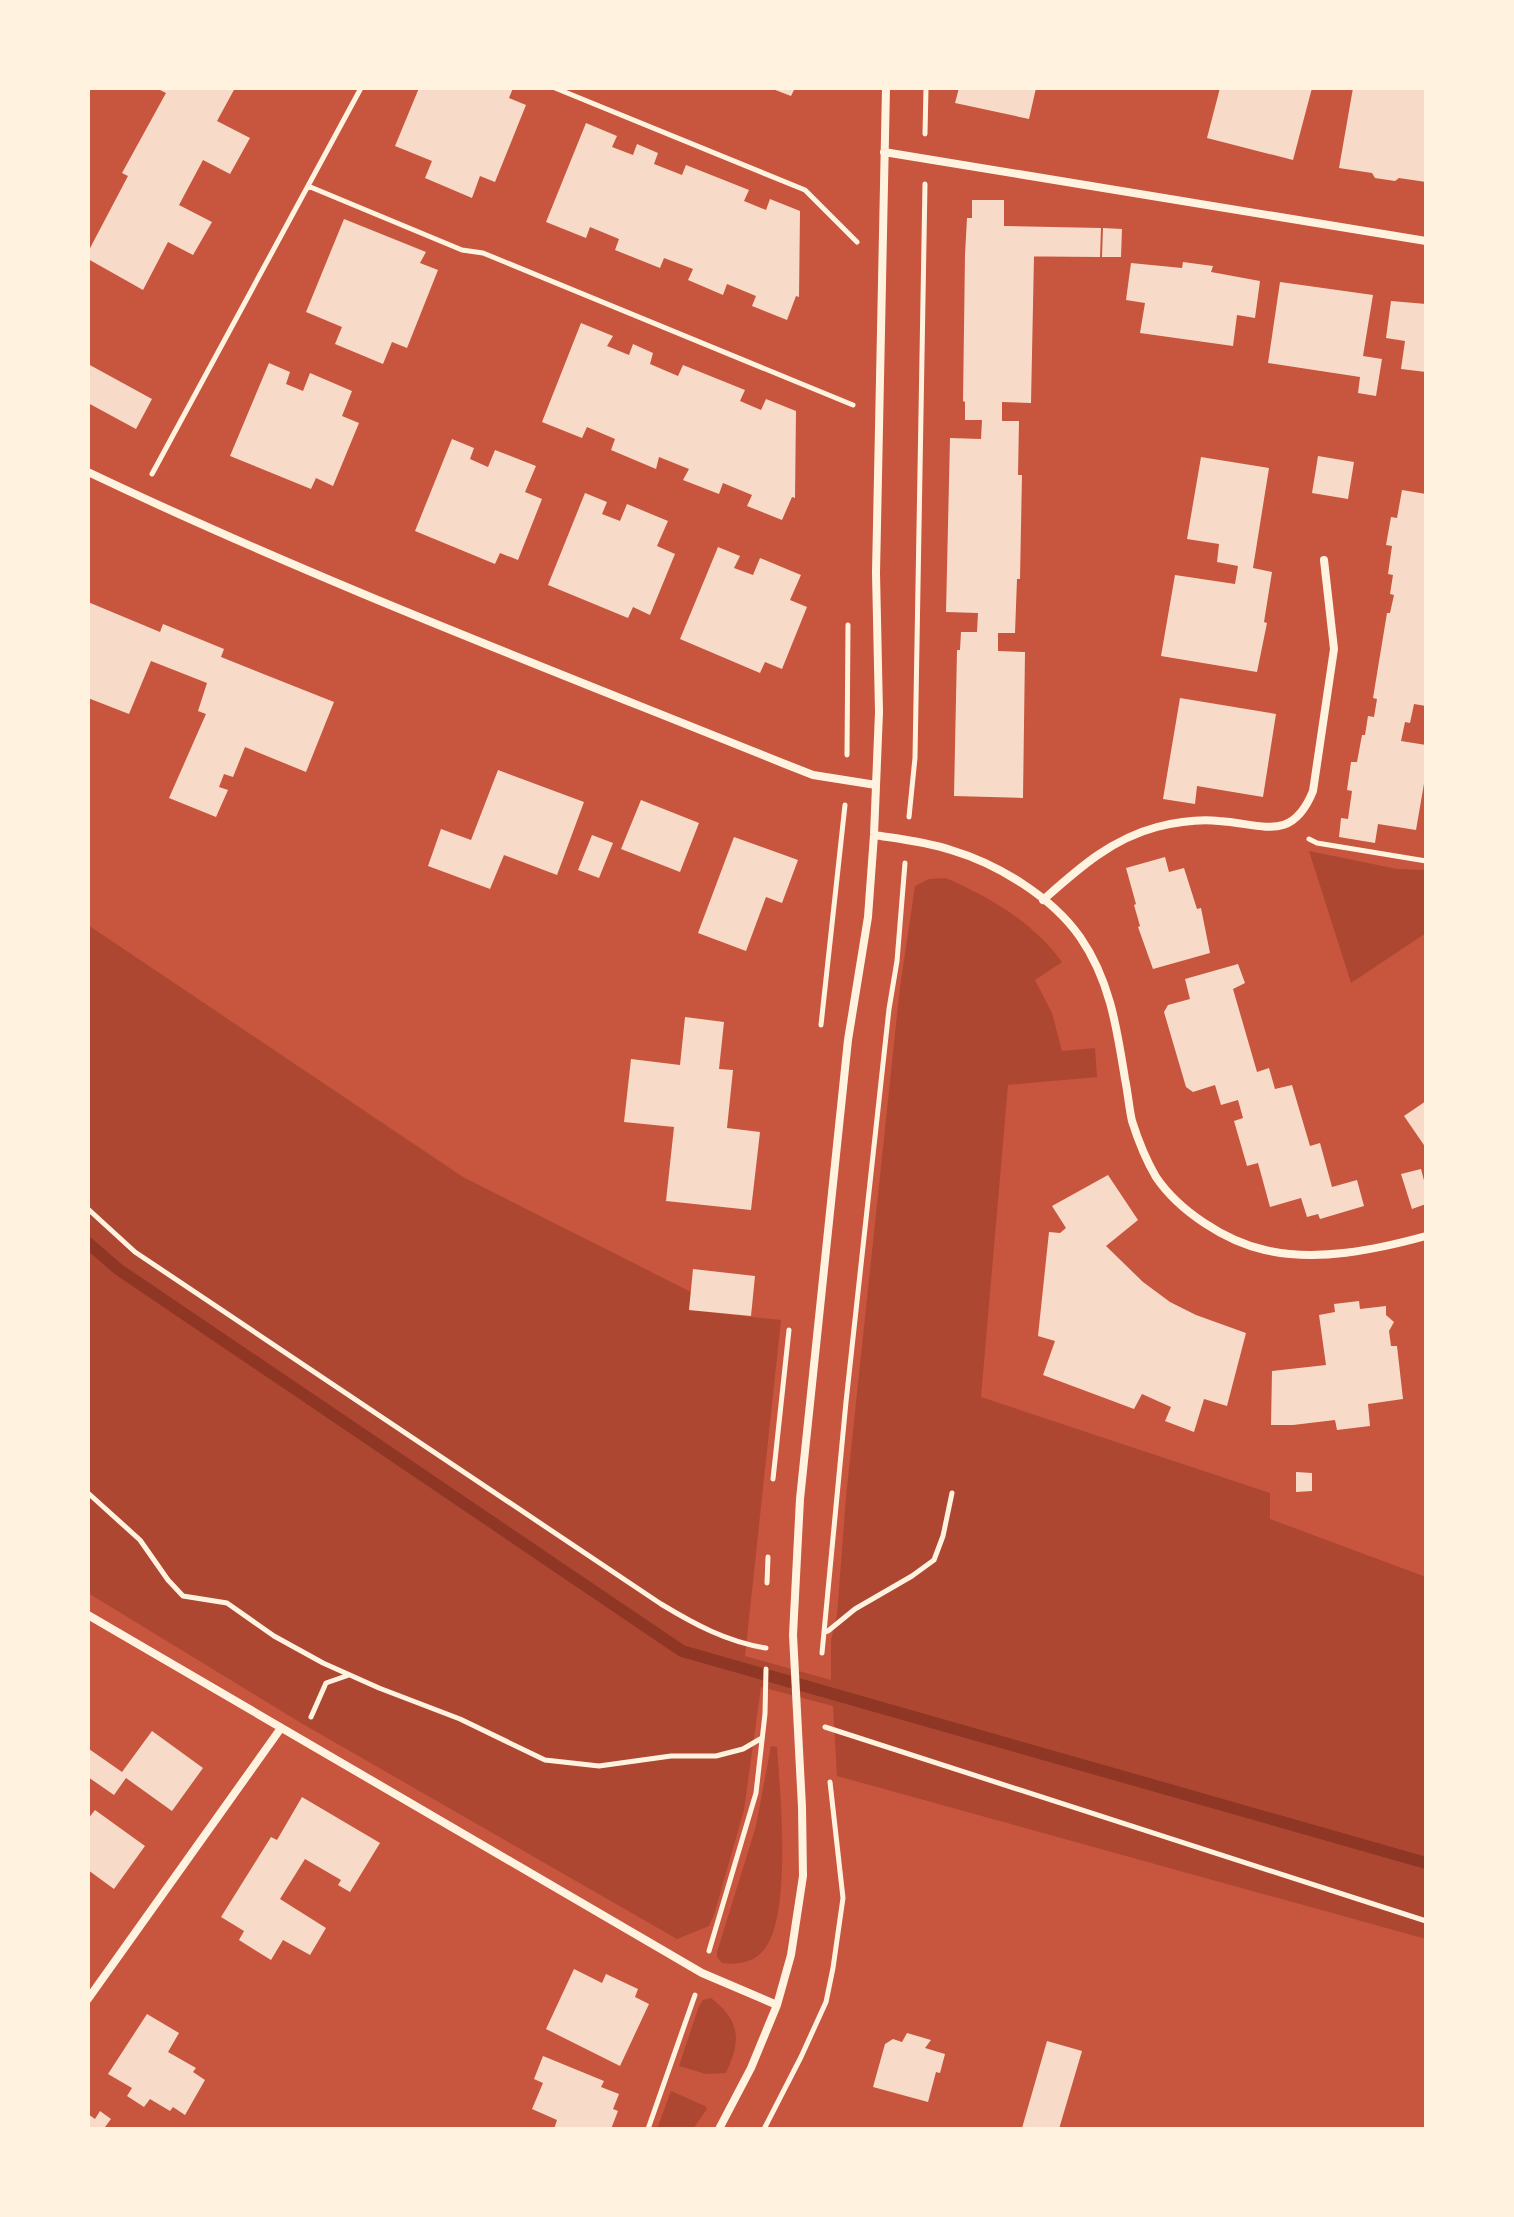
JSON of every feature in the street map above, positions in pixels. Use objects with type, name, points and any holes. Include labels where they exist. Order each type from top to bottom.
[{"type":"street","points":[[719,2129],[738,2096],[777,2005],[791,1955],[803,1876],[794,1670],[796,1572],[806,1435],[848,1040],[868,917],[874,835],[879,712],[876,573],[886,88]]},
{"type":"street","points":[[884,152],[1426,241]]},
{"type":"street","points":[[88,472],[326,577],[785,764],[813,775],[876,785]]},
{"type":"street","points":[[1043,900],[1094,856],[1124,839],[1157,827],[1188,821],[1218,821],[1264,828],[1297,819],[1313,791],[1334,649],[1324,560]]},
{"type":"street","points":[[874,835],[961,854],[1003,873],[1065,919],[1080,937],[1104,981],[1113,1007],[1132,1119],[1142,1149],[1157,1178],[1206,1224],[1263,1250],[1278,1252],[1351,1252],[1426,1236]]},
{"type":"street","points":[[88,1615],[702,1973],[777,2005]]},
{"type":"street","points":[[88,1999],[281,1728]]},
{"type":"path","points":[[139,497],[361,88]]},
{"type":"path","points":[[555,88],[805,190],[857,242]]},
{"type":"path","points":[[925,129],[926,88]]},
{"type":"path","points":[[308,186],[462,250],[483,253],[853,405]]},
{"type":"path","points":[[911,800],[915,758],[925,190]]},
{"type":"path","points":[[856,256],[857,230]]},
{"type":"path","points":[[853,389],[853,420]]},
{"type":"path","points":[[820,1040],[848,782],[849,610]]},
{"type":"path","points":[[1283,825],[1317,843],[1426,861]]},
{"type":"path","points":[[822,1660],[847,1386],[904,880]]},
{"type":"path","points":[[88,1209],[135,1252],[661,1604],[700,1627],[729,1639],[766,1648]]},
{"type":"path","points":[[773,1489],[790,1319]]},
{"type":"path","points":[[88,1493],[140,1540],[183,1596],[227,1603],[274,1636],[350,1675],[460,1719],[527,1753],[566,1764],[599,1766],[671,1756],[716,1756],[743,1749],[763,1737]]},
{"type":"path","points":[[824,1632],[934,1560],[943,1536],[952,1493]]},
{"type":"path","points":[[767,1589],[769,1546]]},
{"type":"path","points":[[707,1957],[756,1793],[763,1737],[766,1634]]},
{"type":"path","points":[[281,1728],[305,1724],[326,1683],[350,1675]]},
{"type":"path","points":[[825,1727],[1426,1921]]},
{"type":"path","points":[[648,2129],[696,1991]]},
{"type":"shaded area","points":[[1309,851],[1397,869],[1426,870],[1426,933],[1351,983]]},
{"type":"shaded area","points":[[946,878],[1010,912],[1038,935],[1062,962],[1035,980],[1052,1013],[1062,1051],[1095,1048],[1097,1077],[1008,1085],[981,1397],[1270,1493],[1270,1519],[1426,1577],[1426,1939],[837,1776],[833,1706],[761,1687],[744,1810],[714,1915],[709,1926],[677,1939],[301,1723],[88,1593],[88,925],[463,1177],[691,1292],[689,1310],[781,1320],[745,1656],[831,1680],[831,1640],[837,1615],[846,1497],[900,987],[915,886],[929,879]]},
{"type":"shaded area","points":[[771,1746],[777,1747],[782,1823],[778,1913],[772,1936],[758,1956],[744,1962],[722,1963],[717,1952],[756,1826]]},
{"type":"shaded area","points":[[711,1998],[728,2015],[735,2032],[734,2051],[726,2073],[706,2074],[679,2066],[699,2006],[703,2000]]},
{"type":"shaded area","points":[[671,2091],[707,2109],[693,2129],[657,2129]]},
{"type":"building","points":[[156,88],[235,88],[217,121],[250,138],[230,174],[203,160],[179,205],[212,222],[193,255],[168,242],[143,290],[88,259],[88,252],[128,176],[122,173],[166,93]]},
{"type":"building","points":[[419,88],[513,88],[509,98],[526,105],[495,182],[480,176],[472,198],[425,178],[432,161],[395,146]]},
{"type":"building","points":[[770,88],[795,88],[791,96]]},
{"type":"building","points":[[959,88],[1036,88],[1029,119],[955,103]]},
{"type":"building","points":[[1220,88],[1312,88],[1293,160],[1207,138]]},
{"type":"building","points":[[1353,88],[1426,88],[1426,182],[1375,178],[1372,173],[1339,168]]},
{"type":"building","points":[[586,123],[617,136],[612,147],[633,155],[637,144],[658,153],[654,164],[682,175],[686,165],[749,190],[744,201],[766,210],[770,199],[800,211],[799,297],[796,296],[787,320],[752,306],[756,296],[727,284],[723,295],[688,280],[693,269],[664,258],[660,268],[615,250],[619,239],[590,227],[586,238],[546,222]]},
{"type":"building","points":[[972,200],[1004,200],[1004,226],[1101,228],[1100,257],[1034,256],[1031,403],[1002,402],[1002,421],[1019,421],[1018,475],[1022,475],[1020,579],[1017,579],[1015,633],[998,633],[998,651],[1025,652],[1023,798],[954,796],[957,650],[960,650],[961,632],[977,632],[978,613],[946,612],[950,438],[981,439],[982,420],[965,420],[963,401],[965,255],[967,218],[972,218]]},
{"type":"building","points":[[344,219],[426,252],[420,263],[438,270],[407,348],[392,342],[383,364],[335,344],[342,327],[306,312]]},
{"type":"building","points":[[1103,228],[1122,229],[1121,257],[1102,257]]},
{"type":"building","points":[[1183,262],[1213,266],[1211,272],[1260,281],[1255,318],[1237,315],[1233,346],[1140,333],[1145,303],[1126,300],[1131,263],[1182,268]]},
{"type":"building","points":[[1280,282],[1373,295],[1363,356],[1382,359],[1376,396],[1358,393],[1360,377],[1268,363]]},
{"type":"building","points":[[1391,301],[1426,304],[1426,372],[1401,369],[1405,341],[1386,338]]},
{"type":"building","points":[[581,323],[613,336],[607,346],[629,355],[633,344],[653,353],[650,364],[678,376],[683,365],[745,390],[740,401],[761,410],[766,399],[796,411],[795,498],[792,497],[782,520],[747,506],[752,495],[723,483],[719,494],[683,480],[689,469],[659,457],[656,469],[611,450],[615,439],[587,427],[582,438],[542,422]]},
{"type":"building","points":[[269,363],[290,372],[286,384],[303,391],[310,373],[352,391],[342,416],[359,423],[333,486],[316,478],[311,489],[230,456]]},
{"type":"building","points":[[88,364],[152,399],[136,429],[88,403]]},
{"type":"building","points":[[452,439],[474,448],[470,459],[488,467],[495,450],[536,466],[525,492],[542,499],[518,560],[500,553],[495,564],[415,531]]},
{"type":"building","points":[[1318,456],[1354,462],[1348,499],[1312,493]]},
{"type":"building","points":[[1201,457],[1269,468],[1253,568],[1272,572],[1264,622],[1267,623],[1257,672],[1161,656],[1175,575],[1235,584],[1238,566],[1217,562],[1219,544],[1187,539]]},
{"type":"building","points":[[1402,490],[1426,494],[1426,706],[1414,704],[1410,723],[1405,722],[1401,741],[1426,745],[1426,772],[1416,830],[1378,824],[1375,843],[1339,837],[1341,818],[1348,819],[1352,791],[1347,790],[1351,762],[1357,762],[1368,716],[1374,717],[1377,699],[1373,698],[1387,613],[1390,613],[1394,595],[1390,594],[1393,575],[1388,574],[1392,546],[1386,545],[1391,517],[1397,518]]},
{"type":"building","points":[[585,493],[607,502],[602,514],[620,521],[627,504],[668,521],[657,546],[675,554],[650,615],[633,607],[628,618],[548,585]]},
{"type":"building","points":[[718,547],[740,556],[734,568],[753,575],[760,558],[801,575],[790,600],[807,607],[782,669],[765,662],[760,673],[680,639]]},
{"type":"building","points":[[88,602],[160,632],[163,624],[224,649],[221,657],[334,702],[306,772],[245,747],[233,777],[224,774],[219,787],[228,790],[216,817],[169,798],[206,714],[198,711],[207,683],[151,661],[129,714],[88,698]]},
{"type":"building","points":[[1180,698],[1276,714],[1263,797],[1197,786],[1195,804],[1163,799]]},
{"type":"building","points":[[498,770],[584,802],[557,875],[504,855],[490,889],[428,866],[441,829],[471,840]]},
{"type":"building","points":[[641,800],[699,823],[680,872],[621,849]]},
{"type":"building","points":[[592,835],[613,843],[599,878],[578,870]]},
{"type":"building","points":[[734,837],[798,860],[782,903],[766,897],[746,951],[698,933]]},
{"type":"building","points":[[1165,857],[1169,872],[1184,868],[1197,909],[1201,908],[1210,953],[1153,969],[1138,927],[1136,904],[1126,868]]},
{"type":"building","points":[[1238,964],[1245,983],[1233,989],[1257,1072],[1269,1068],[1275,1089],[1292,1085],[1310,1146],[1320,1143],[1332,1187],[1357,1180],[1364,1206],[1320,1219],[1318,1214],[1307,1217],[1301,1198],[1270,1207],[1258,1163],[1247,1166],[1234,1121],[1243,1118],[1238,1100],[1221,1105],[1215,1085],[1193,1092],[1186,1087],[1164,1012],[1168,1005],[1190,999],[1185,979]]},
{"type":"building","points":[[685,1017],[724,1022],[719,1069],[733,1070],[727,1128],[760,1132],[751,1210],[666,1201],[674,1127],[624,1122],[631,1059],[680,1065]]},
{"type":"building","points":[[1426,1101],[1426,1148],[1404,1116]]},
{"type":"building","points":[[1421,1169],[1426,1204],[1412,1209],[1401,1174]]},
{"type":"building","points":[[1108,1175],[1138,1220],[1106,1246],[1143,1282],[1170,1302],[1246,1333],[1227,1406],[1204,1399],[1194,1432],[1165,1421],[1171,1407],[1142,1394],[1134,1409],[1043,1375],[1055,1341],[1038,1336],[1049,1232],[1060,1233],[1066,1228],[1052,1206]]},
{"type":"building","points":[[693,1269],[755,1276],[751,1316],[689,1310]]},
{"type":"building","points":[[1359,1301],[1360,1309],[1386,1306],[1386,1315],[1394,1322],[1389,1331],[1391,1346],[1397,1346],[1403,1399],[1368,1404],[1370,1426],[1337,1430],[1335,1420],[1271,1425],[1272,1371],[1326,1365],[1319,1315],[1335,1312],[1334,1304]]},
{"type":"building","points":[[1296,1472],[1312,1473],[1312,1491],[1296,1492]]},
{"type":"building","points":[[152,1731],[203,1768],[172,1811],[126,1778],[114,1795],[88,1777],[89,1749],[122,1772]]},
{"type":"building","points":[[302,1797],[380,1843],[350,1892],[338,1885],[341,1880],[305,1859],[280,1899],[326,1928],[310,1955],[283,1940],[271,1960],[239,1940],[244,1931],[221,1917],[271,1837],[277,1840]]},
{"type":"building","points":[[95,1810],[145,1846],[114,1889],[88,1870],[88,1819]]},
{"type":"building","points":[[574,1969],[602,1983],[606,1974],[638,1989],[635,1997],[649,2004],[620,2066],[546,2029]]},
{"type":"building","points":[[147,2014],[179,2033],[168,2052],[196,2068],[193,2072],[205,2080],[185,2115],[173,2107],[170,2111],[150,2099],[144,2107],[127,2096],[132,2088],[108,2074]]},
{"type":"building","points":[[907,2033],[931,2040],[925,2048],[945,2054],[940,2073],[936,2072],[928,2102],[873,2087],[885,2044],[893,2039],[902,2042]]},
{"type":"building","points":[[1047,2041],[1082,2051],[1059,2129],[1025,2129],[1022,2128]]},
{"type":"building","points":[[543,2056],[604,2081],[601,2087],[619,2094],[613,2109],[618,2111],[611,2129],[554,2129],[557,2120],[532,2109],[543,2083],[534,2079]]},
{"type":"building","points":[[100,2111],[111,2119],[105,2127],[108,2129],[88,2129],[88,2114],[95,2119]]},
{"type":"waterway","points":[[88,1243],[118,1269],[682,1651],[1426,1863]]}]
